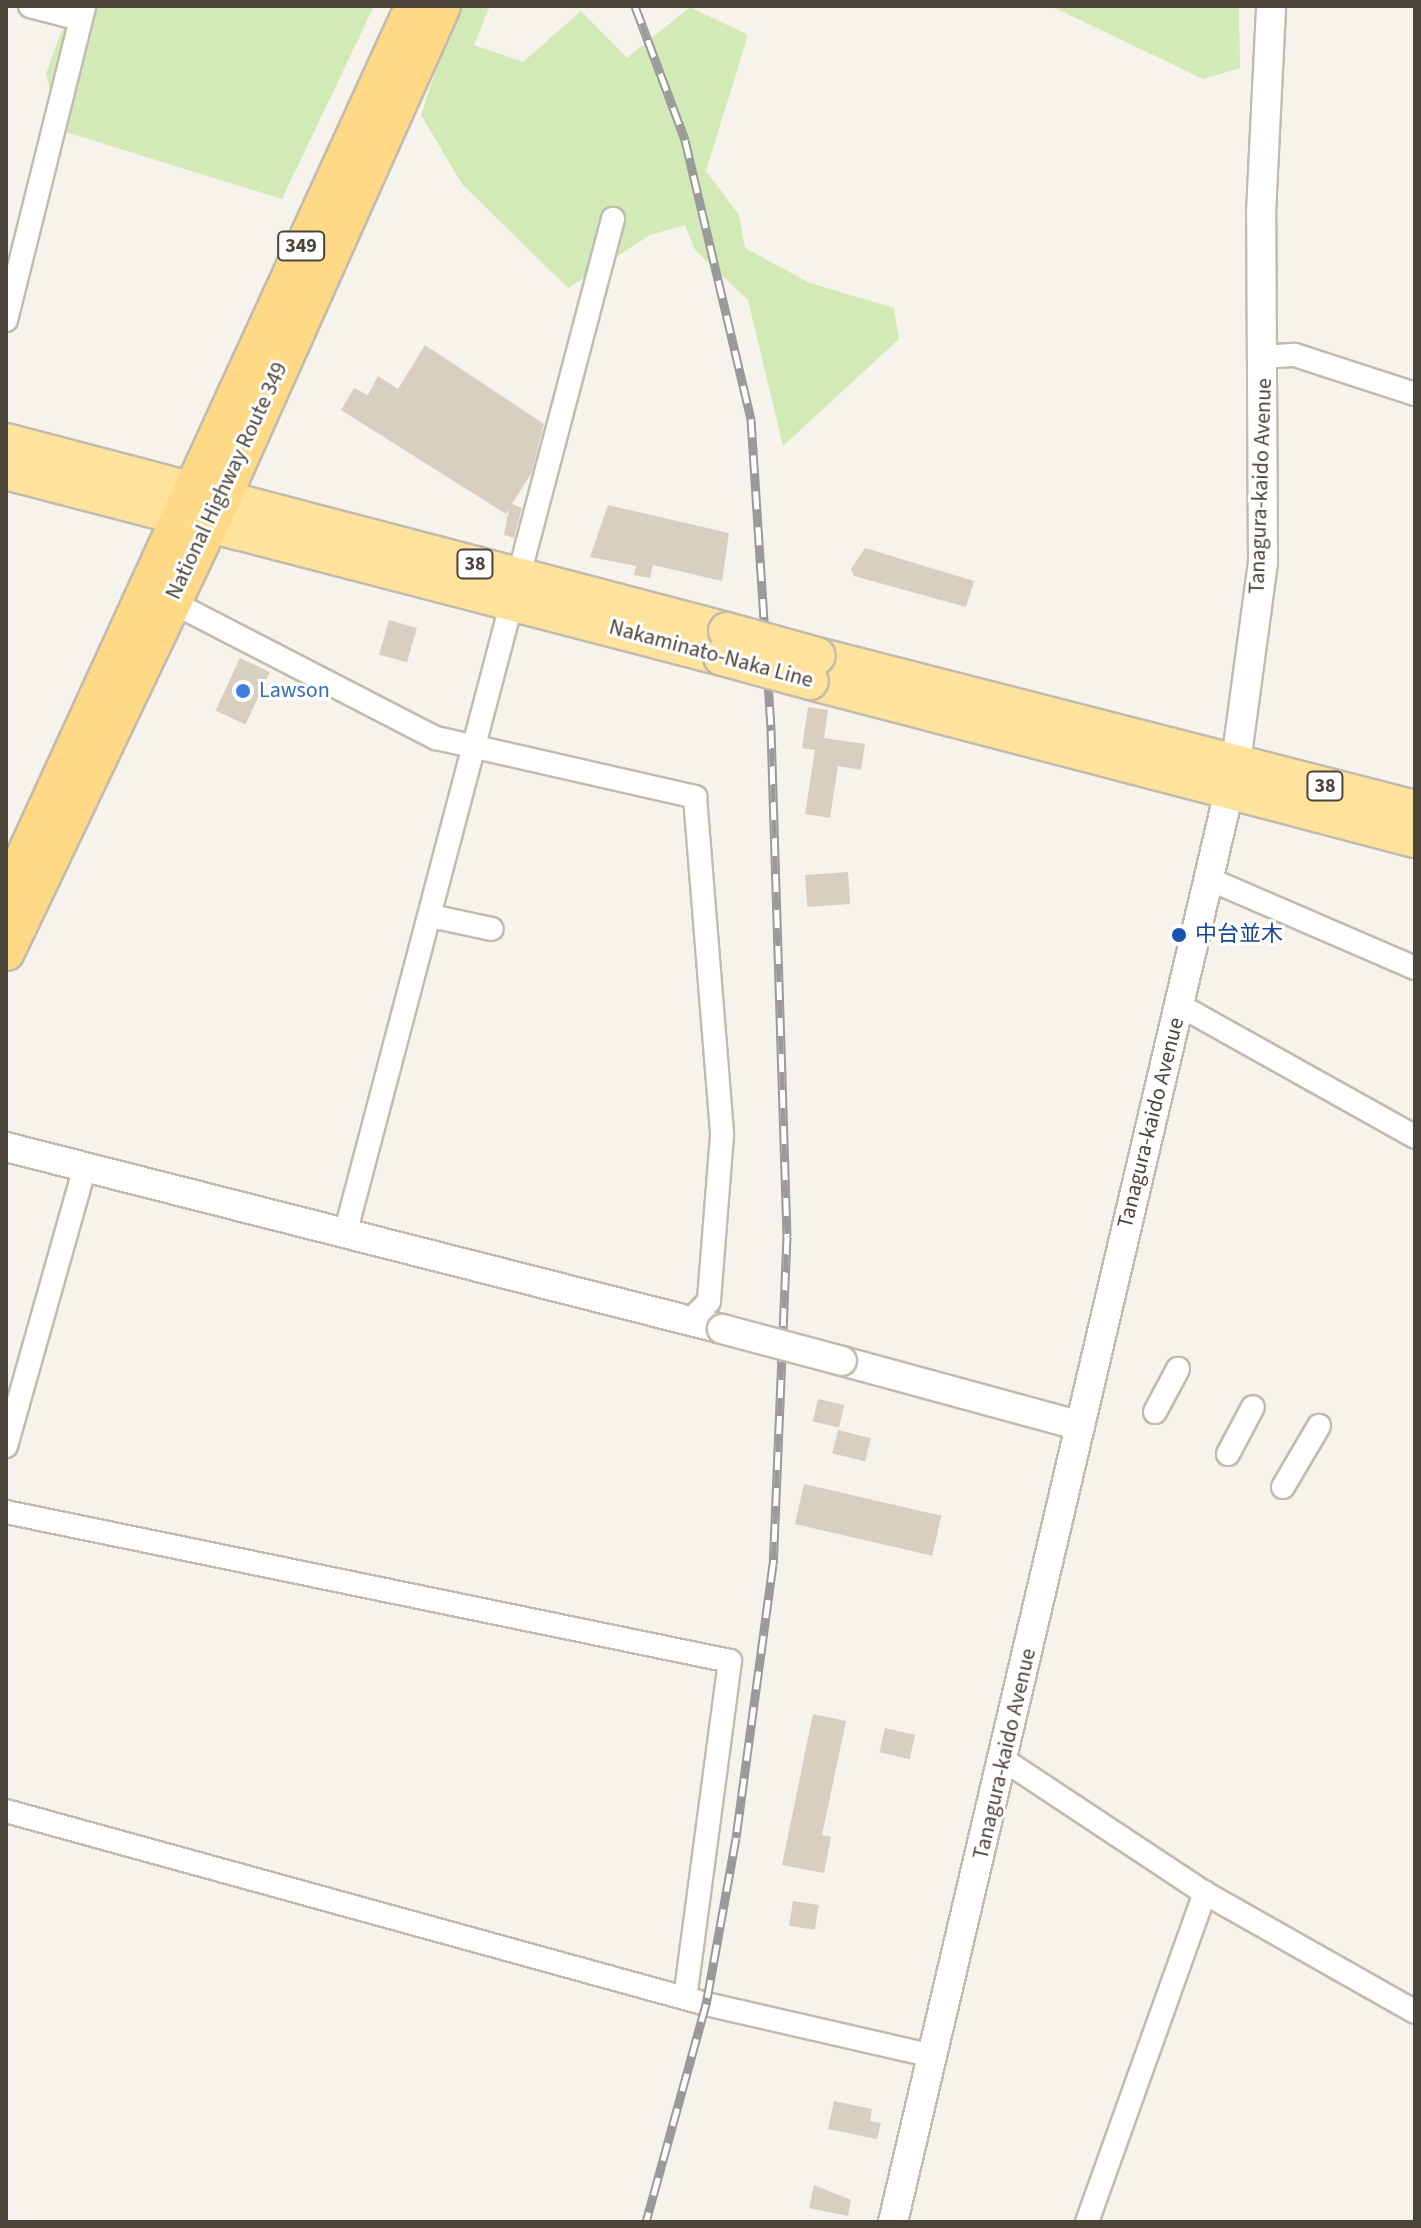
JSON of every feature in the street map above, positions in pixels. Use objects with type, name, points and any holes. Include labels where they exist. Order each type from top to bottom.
[{"type":"highway","name":"National Highway Route 349","points":[[6,952],[172,602],[200,506],[414,6]]},
{"type":"highway","name":"National Highway Route 349","points":[[6,897],[442,6]]},
{"type":"main road","name":"Nakaminato-Naka Line","points":[[6,442],[200,506],[814,669],[1233,776],[1415,809]]},
{"type":"main road","name":"Nakaminato-Naka Line","points":[[6,471],[200,506]]},
{"type":"main road","name":"Nakaminato-Naka Line","points":[[1233,776],[1415,839]]},
{"type":"street","points":[[6,320],[82,12],[30,6]]},
{"type":"street","name":"Tanagura-kaido Avenue","points":[[893,2222],[1004,1760],[1077,1425],[1233,776],[1263,563],[1261,213],[1271,6]]},
{"type":"street","points":[[345,1234],[519,590],[613,219]]},
{"type":"street","points":[[1264,357],[1295,355],[1415,394]]},
{"type":"street","points":[[172,602],[436,738],[695,797],[722,1135],[709,1301],[690,1321]]},
{"type":"street","points":[[1209,879],[1415,968]]},
{"type":"street","points":[[431,916],[492,929]]},
{"type":"street","points":[[1179,1005],[1415,1137]]},
{"type":"street","points":[[6,1147],[722,1329],[1077,1425]]},
{"type":"street","points":[[6,1446],[85,1167]]},
{"type":"street","points":[[1155,1412],[1178,1369]]},
{"type":"street","points":[[1228,1454],[1253,1407]]},
{"type":"street","points":[[1283,1487],[1319,1426]]},
{"type":"street","points":[[6,1512],[730,1661],[685,1997]]},
{"type":"street","points":[[1004,1760],[1205,1893],[1415,2012]]},
{"type":"street","points":[[6,1811],[685,1997],[933,2056]]},
{"type":"street","points":[[1087,2222],[1205,1893]]},
{"type":"green space","points":[[71,6],[374,6],[282,199],[59,130],[46,73]]},
{"type":"green space","points":[[457,6],[490,6],[474,45],[523,62],[581,11],[627,58],[690,7],[748,35],[706,171],[739,215],[745,248],[810,283],[894,308],[899,339],[783,446],[748,300],[695,250],[685,225],[650,235],[568,288],[462,184],[421,115]]},
{"type":"green space","points":[[1051,6],[1239,6],[1240,68],[1203,79]]},
{"type":"building","points":[[425,345],[544,424],[532,472],[512,504],[522,508],[514,538],[504,535],[509,508],[506,514],[341,410],[354,388],[368,395],[378,376],[398,389]]},
{"type":"building","points":[[608,505],[729,533],[722,581],[653,565],[650,578],[634,575],[636,566],[590,557]]},
{"type":"building","points":[[865,548],[974,581],[966,607],[854,576],[851,569]]},
{"type":"building","points":[[389,620],[417,628],[407,663],[379,655]]},
{"type":"building","name":"Lawson","points":[[240,658],[270,672],[245,725],[215,711]]},
{"type":"building","points":[[808,707],[828,710],[824,738],[865,744],[861,770],[838,766],[830,818],[805,814],[815,750],[802,748]]},
{"type":"building","points":[[848,872],[850,904],[807,907],[805,875]]},
{"type":"building","points":[[818,1399],[844,1405],[839,1427],[813,1421]]},
{"type":"building","points":[[838,1430],[871,1438],[865,1462],[832,1453]]},
{"type":"building","points":[[804,1484],[941,1516],[932,1556],[795,1524]]},
{"type":"building","points":[[813,1714],[846,1721],[822,1835],[831,1837],[824,1873],[782,1865]]},
{"type":"building","points":[[885,1728],[915,1735],[910,1759],[879,1752]]},
{"type":"building","points":[[793,1901],[819,1905],[815,1930],[789,1926]]},
{"type":"building","points":[[834,2101],[872,2109],[870,2121],[881,2123],[877,2139],[828,2129]]},
{"type":"building","points":[[814,2185],[851,2200],[848,2216],[809,2208]]},
{"type":"railway","points":[[635,6],[685,140],[751,419],[771,730],[787,1236],[773,1564],[736,1838],[706,2004],[646,2222]]},
{"type":"place","name":"Lawson","points":[[243,691]]},
{"type":"place","name":"中台並木","points":[[1179,935]]}]
